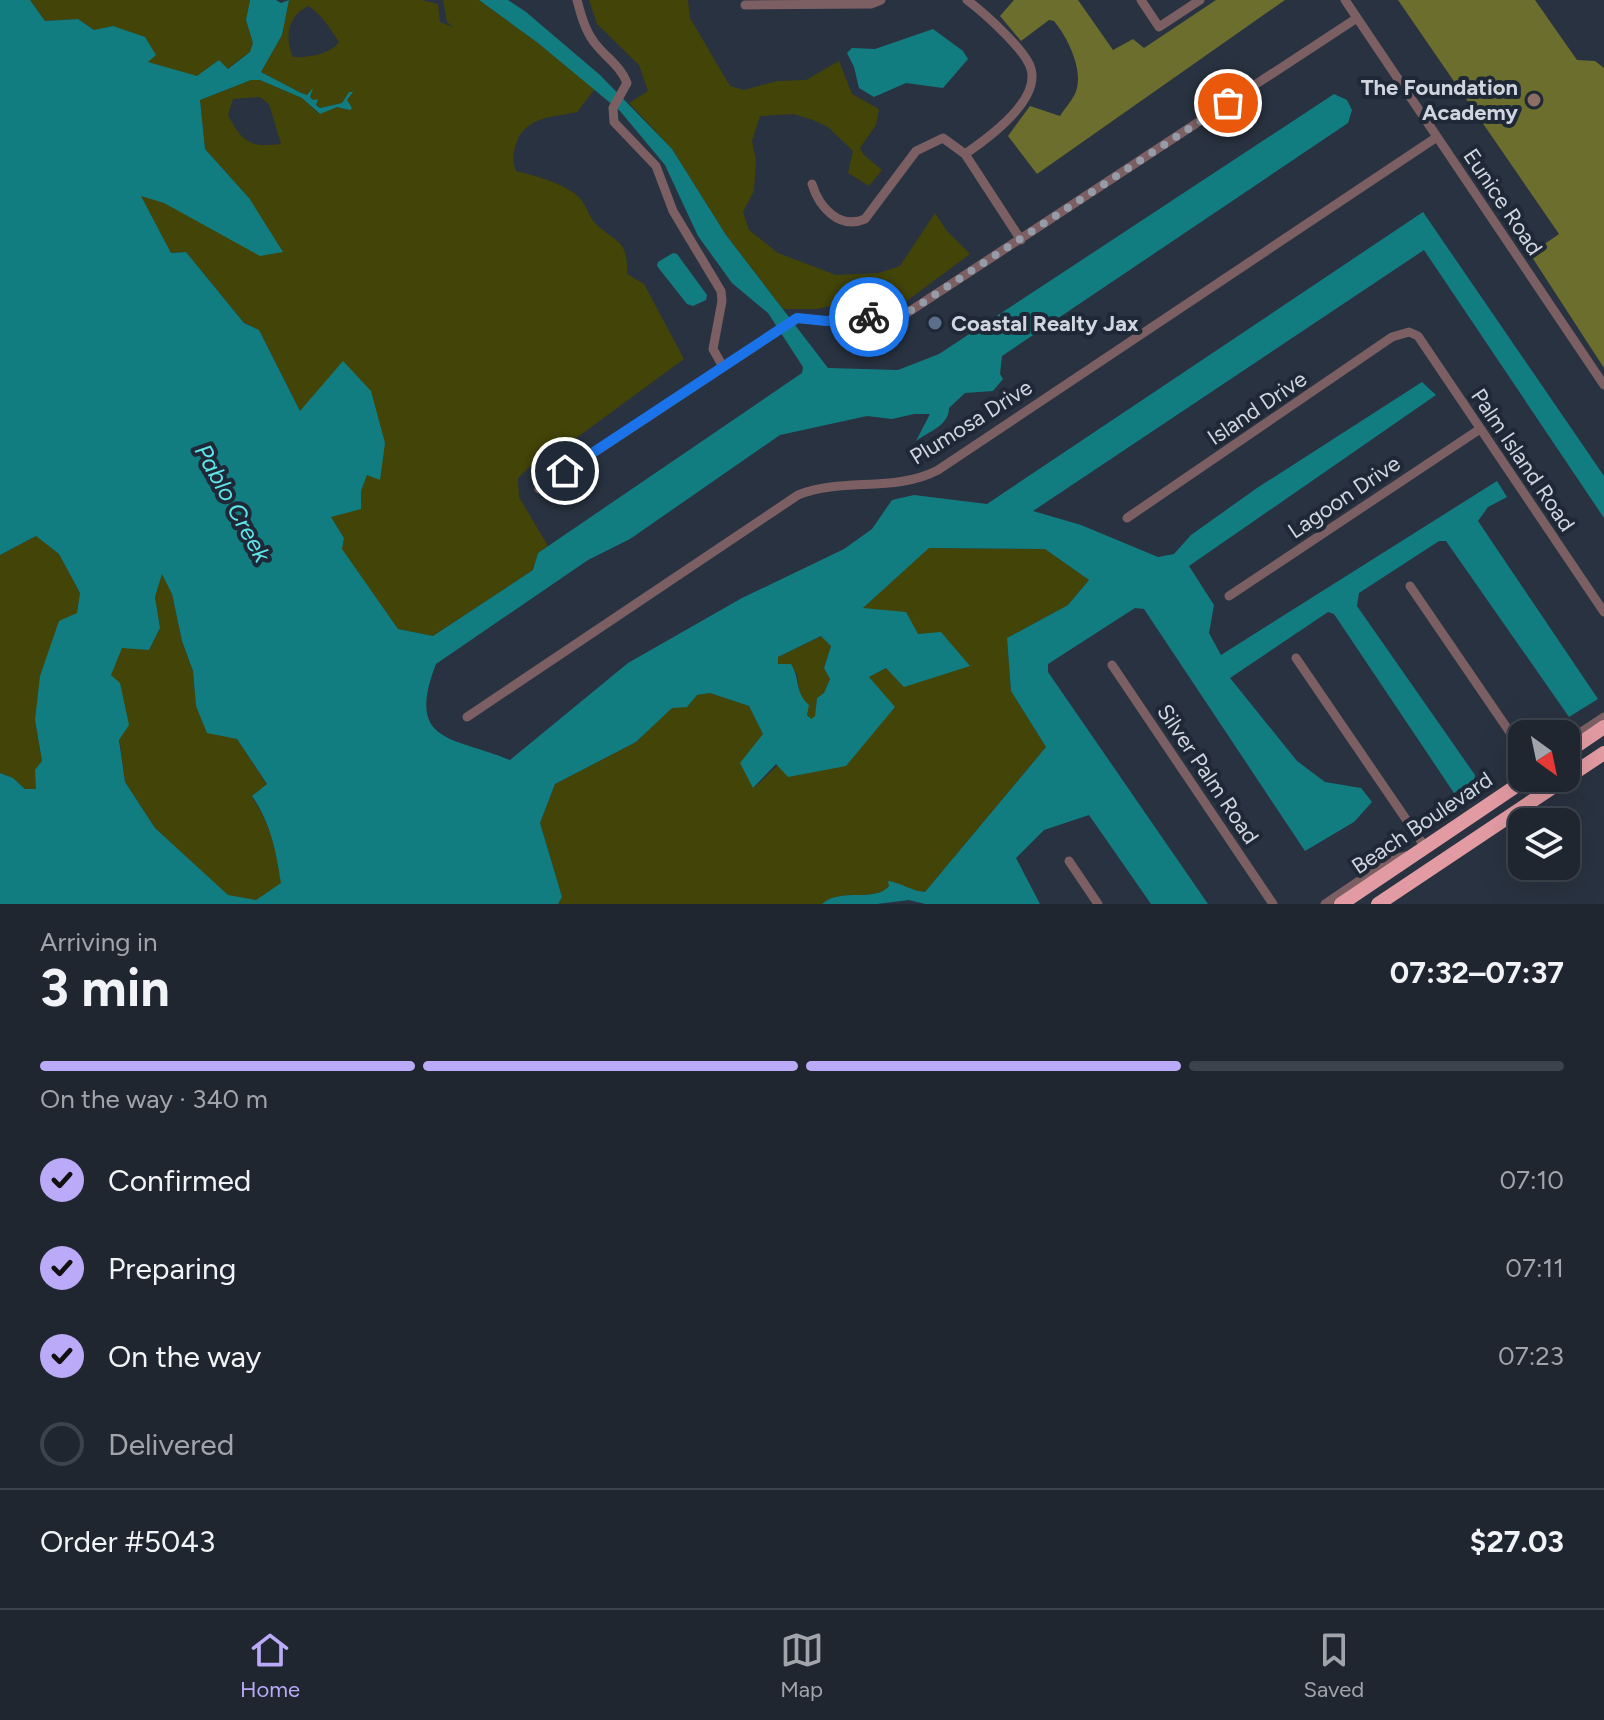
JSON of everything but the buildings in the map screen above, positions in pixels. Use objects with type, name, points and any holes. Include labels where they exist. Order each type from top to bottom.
[{"type":"highway","points":[[1580,743],[1604,727]]},
{"type":"highway","points":[[1580,763],[1604,743]]},
{"type":"highway","points":[[1580,769],[1604,753]]},
{"type":"highway","name":"Beach Boulevard","points":[[1341,904],[1508,791]]},
{"type":"highway","points":[[1454,853],[1457,835],[1505,803],[1515,792]]},
{"type":"highway","points":[[1378,904],[1546,792]]},
{"type":"highway","points":[[1365,904],[1421,866],[1421,850]]},
{"type":"street","points":[[577,0],[593,41],[627,83],[613,108],[614,122],[656,166],[673,211],[721,291],[713,349],[722,365]]},
{"type":"street","points":[[745,5],[871,4],[881,0]]},
{"type":"street","points":[[965,154],[1000,130],[1030,90],[1032,72],[1024,56],[990,18],[967,0]]},
{"type":"street","points":[[1141,0],[1159,27],[1200,0]]},
{"type":"street","name":"Eunice Road","points":[[1345,0],[1604,385]]},
{"type":"street","points":[[539,489],[797,318],[826,321],[907,313],[1357,18]]},
{"type":"street","name":"Plumosa Drive","points":[[467,717],[798,495],[818,489],[896,483],[938,470],[1437,137]]},
{"type":"street","points":[[812,184],[816,197],[826,210],[844,222],[856,223],[865,219],[907,161],[925,145],[943,138],[965,154],[1021,240]]},
{"type":"street","name":"Palm Island Road","points":[[1409,332],[1418,336],[1604,612]]},
{"type":"street","name":"Island Drive","points":[[1127,518],[1392,337],[1409,332]]},
{"type":"street","name":"Lagoon Drive","points":[[1229,596],[1480,429]]},
{"type":"street","points":[[1410,586],[1508,730]]},
{"type":"street","points":[[1296,658],[1421,850],[1390,860],[1325,904]]},
{"type":"street","name":"Silver Palm Road","points":[[1112,665],[1272,903]]},
{"type":"street","points":[[1580,733],[1604,717]]},
{"type":"street","points":[[1069,861],[1098,904]]},
{"type":"shaded area","points":[[30,0],[250,0],[246,20],[253,43],[250,52],[227,69],[219,60],[198,77],[147,62],[113,26],[94,30],[78,19],[45,21]]},
{"type":"shaded area","points":[[289,0],[422,0],[438,4],[440,22],[453,27],[447,22],[443,0],[479,0],[538,43],[595,89],[577,112],[542,119],[522,133],[514,152],[516,171],[558,184],[580,198],[594,222],[620,244],[626,255],[627,274],[644,284],[684,359],[549,458],[532,465],[518,478],[519,497],[548,546],[538,553],[533,570],[433,636],[398,629],[341,549],[344,538],[331,517],[361,491],[367,475],[381,479],[300,411],[259,330],[244,323],[186,252],[171,253],[140,195],[164,203],[249,198],[205,149],[200,100],[251,80],[260,80],[302,98],[319,114],[337,107],[350,110],[347,100],[352,93],[349,92],[342,103],[320,108],[310,97],[311,90],[307,95],[301,93],[261,72],[282,35]],"holes":[[[308,6],[322,17],[339,42],[330,50],[318,54],[293,57],[289,42],[292,21]],[[260,97],[269,104],[281,144],[262,145],[248,141],[228,115],[233,99]]]},
{"type":"shaded area","points":[[589,0],[688,0],[690,18],[730,86],[744,90],[777,81],[806,80],[839,61],[852,94],[879,109],[876,125],[860,148],[882,170],[869,186],[848,173],[853,151],[828,127],[793,114],[760,116],[752,141],[756,160],[754,191],[743,212],[749,230],[778,253],[836,275],[879,273],[900,266],[935,213],[947,231],[970,254],[904,303],[884,305],[855,301],[817,309],[783,309],[726,235],[672,149],[629,103],[648,91],[639,65],[597,24]]},
{"type":"shaded area","points":[[1014,0],[1078,0],[1113,50],[1133,39],[1144,48],[1216,0],[1285,0],[1037,174],[1008,136],[1030,106],[1060,116],[1075,94],[1078,76],[1065,36],[1054,21],[1049,20],[1021,41],[1000,16]]},
{"type":"shaded area","name":"The Foundation Academy","points":[[1398,0],[1535,0],[1577,60],[1595,61],[1604,68],[1604,368],[1530,254],[1559,234]]},
{"type":"shaded area","points":[[36,536],[59,554],[80,593],[77,613],[35,720],[42,761],[36,789],[25,789],[13,778],[0,773],[0,555]]},
{"type":"shaded area","points":[[928,548],[1045,549],[1089,580],[1068,605],[1007,638],[1011,691],[1046,747],[925,892],[889,886],[876,894],[838,896],[822,904],[558,904],[562,897],[540,823],[555,784],[636,742],[672,707],[687,707],[697,695],[710,693],[749,706],[763,734],[754,788],[869,677],[886,668],[918,635],[862,609]]},
{"type":"shaded area","points":[[162,573],[172,594],[182,641],[193,672],[196,706],[237,739],[267,785],[252,797],[268,828],[282,883],[256,900],[228,896],[155,828],[125,782],[111,675],[122,647],[149,650],[160,629],[155,597]]},
{"type":"shaded area","points":[[822,636],[831,646],[824,667],[830,678],[824,693],[817,698],[815,716],[810,720],[800,696],[797,674],[778,665],[778,657]]},
{"type":"shaded area","points":[[868,636],[883,638],[887,654],[878,659],[858,648]]},
{"type":"water","name":"Pablo Creek","points":[[0,0],[30,0],[45,21],[78,19],[94,30],[113,26],[145,37],[156,55],[148,62],[197,76],[219,60],[228,69],[250,52],[253,43],[246,20],[250,0],[276,0],[281,3],[289,0],[282,35],[261,72],[307,95],[313,88],[310,97],[318,99],[316,105],[320,108],[342,103],[349,92],[353,92],[347,100],[352,108],[350,110],[337,107],[320,114],[302,98],[260,80],[251,80],[200,100],[205,149],[249,198],[283,252],[260,256],[164,203],[141,196],[171,253],[186,252],[244,323],[259,330],[300,411],[343,361],[371,391],[385,443],[380,480],[367,475],[361,491],[361,509],[331,517],[344,538],[342,549],[398,629],[433,636],[533,570],[538,553],[802,373],[803,367],[768,313],[732,283],[698,236],[665,165],[620,111],[538,43],[479,0],[508,0],[526,12],[600,75],[672,149],[726,235],[828,368],[898,370],[939,354],[1334,94],[1347,100],[1352,110],[1348,123],[1002,356],[1000,374],[1003,379],[993,391],[965,393],[949,408],[942,424],[916,441],[930,414],[892,419],[867,416],[780,435],[630,539],[588,560],[436,664],[426,709],[431,723],[440,733],[453,740],[510,760],[628,663],[742,598],[844,549],[872,529],[892,500],[914,495],[987,504],[1423,212],[1604,476],[1604,518],[1424,250],[1033,511],[1081,525],[1158,557],[1174,554],[1191,535],[1257,488],[1422,382],[1436,395],[1189,566],[1214,605],[1209,633],[1221,655],[1497,481],[1507,497],[1488,507],[1478,521],[1598,699],[1569,717],[1446,541],[1439,541],[1359,593],[1357,606],[1475,775],[1474,782],[1454,793],[1334,614],[1328,612],[1230,678],[1297,761],[1325,782],[1361,788],[1372,802],[1354,822],[1305,851],[1144,609],[1135,608],[1048,664],[1048,672],[1208,904],[1151,904],[1089,815],[1044,830],[1016,858],[1040,904],[925,904],[909,900],[877,904],[822,904],[838,896],[876,894],[889,886],[888,881],[925,892],[1046,747],[1011,691],[1007,638],[1068,605],[1089,580],[1045,549],[929,548],[863,608],[906,612],[918,634],[941,632],[970,666],[904,687],[886,668],[869,677],[895,707],[846,766],[788,777],[776,764],[753,788],[740,763],[763,734],[749,706],[710,693],[697,695],[687,707],[672,708],[636,742],[555,784],[540,823],[562,897],[558,904],[0,904],[0,773],[13,778],[25,789],[36,789],[35,770],[42,761],[35,720],[40,676],[59,621],[77,613],[80,593],[59,554],[36,536],[0,555]],"holes":[[[162,574],[172,594],[182,641],[193,671],[196,706],[207,733],[237,739],[267,784],[252,796],[272,838],[281,883],[256,900],[228,895],[155,828],[125,782],[119,740],[129,725],[120,683],[111,675],[122,648],[149,650],[160,628],[155,597]],[[821,636],[831,646],[824,668],[830,679],[824,693],[817,698],[815,716],[811,719],[807,715],[809,705],[801,695],[791,664],[778,664],[778,657]]]},
{"type":"water","points":[[933,29],[963,51],[968,59],[943,88],[906,83],[874,97],[859,88],[847,53],[852,48],[875,49]]},
{"type":"water","points":[[673,253],[677,254],[707,295],[706,300],[693,306],[687,304],[657,266],[658,262]]},
{"type":"way so far","points":[[869,317],[907,313],[1228,103]]},
{"type":"place","name":"The Foundation Academy","points":[[1534,100]]},
{"type":"place","name":"Coastal Realty Jax","points":[[935,323]]},
{"type":"route","points":[[565,471],[797,318],[826,321],[869,317]]}]
